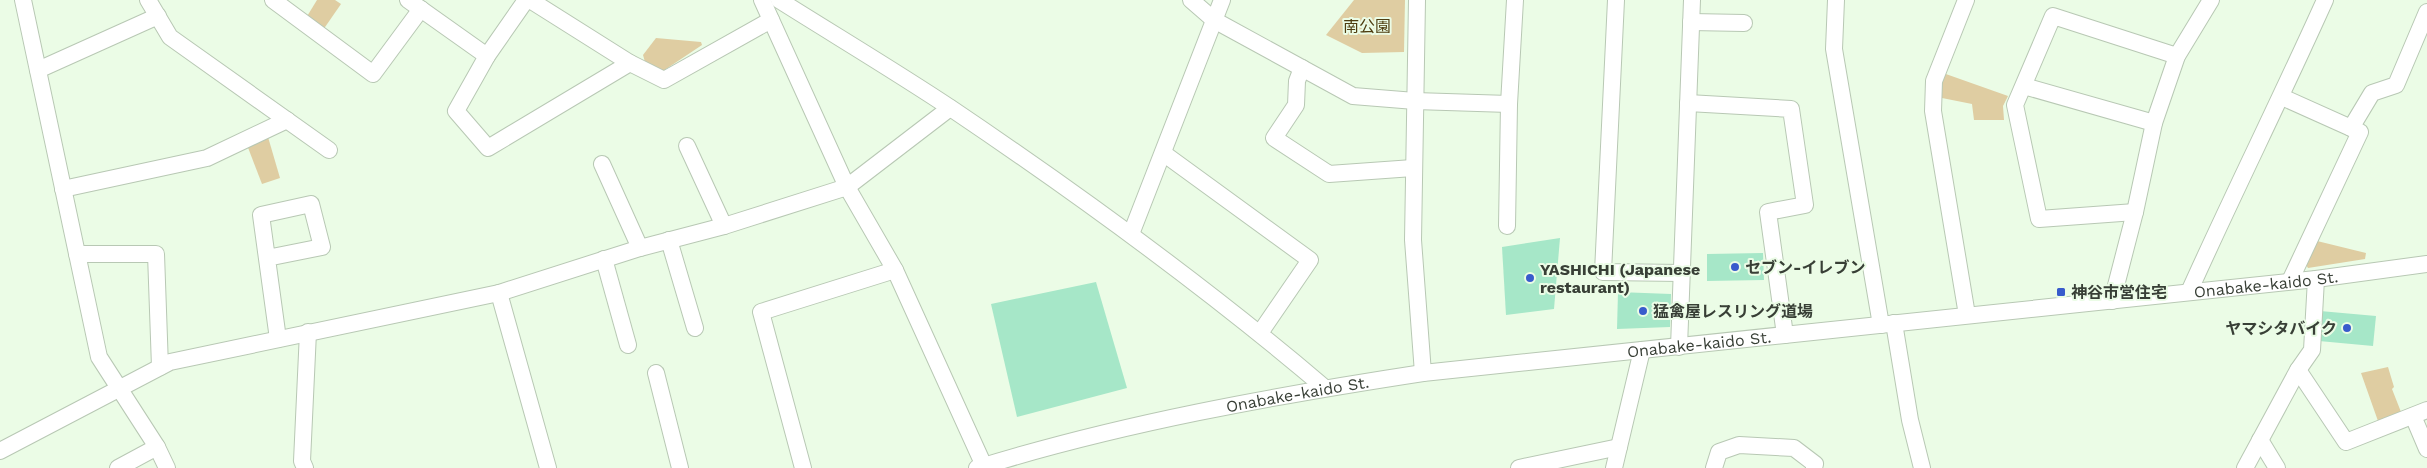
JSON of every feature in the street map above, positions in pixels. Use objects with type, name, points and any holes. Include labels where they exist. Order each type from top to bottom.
[{"type":"street","points":[[23,0],[99,357],[118,390],[157,447],[167,468]]},
{"type":"street","points":[[148,0],[170,36],[329,150]]},
{"type":"street","points":[[272,0],[373,74],[415,4],[487,56]]},
{"type":"street","points":[[526,0],[487,56],[456,111],[488,148],[630,63]]},
{"type":"street","points":[[530,0],[630,63],[664,80],[771,20]]},
{"type":"street","points":[[762,0],[847,187],[895,270],[982,467]]},
{"type":"street","points":[[779,0],[950,108],[1131,234],[1260,333],[1325,388]]},
{"type":"street","points":[[1191,0],[1214,20],[1353,96],[1415,101],[1509,104]]},
{"type":"street","points":[[1131,234],[1222,0]]},
{"type":"street","points":[[1417,0],[1413,240],[1423,373]]},
{"type":"street","points":[[1506,226],[1509,104],[1515,0]]},
{"type":"street","points":[[1616,0],[1603,272],[1682,273]]},
{"type":"street","points":[[1680,346],[1692,0]]},
{"type":"street","points":[[1836,0],[1834,49],[1887,324],[1922,468]]},
{"type":"street","points":[[1966,0],[1934,81],[1933,111],[1967,315]]},
{"type":"street","points":[[2112,301],[2136,212],[2154,123],[2177,56],[2210,0]]},
{"type":"street","points":[[2189,292],[2238,184],[2282,97],[2325,0]]},
{"type":"street","points":[[2351,128],[2372,93],[2396,85],[2427,12]]},
{"type":"street","points":[[38,70],[158,16]]},
{"type":"street","points":[[2136,212],[2039,219],[2015,105],[2053,16],[2177,56]]},
{"type":"street","points":[[1691,22],[1744,23]]},
{"type":"street","points":[[1302,68],[1297,81],[1296,105],[1274,138],[1329,174],[1414,168]]},
{"type":"street","points":[[2024,86],[2154,123]]},
{"type":"street","points":[[2282,97],[2360,132],[2290,281]]},
{"type":"street","points":[[1688,103],[1791,109],[1805,205],[1768,212],[1785,335]]},
{"type":"street","points":[[0,452],[170,362],[499,293],[640,248],[724,226],[847,187],[950,108]]},
{"type":"street","points":[[64,189],[207,158],[287,120]]},
{"type":"street","points":[[687,146],[724,226]]},
{"type":"street","points":[[1163,153],[1310,260],[1260,333]]},
{"type":"street","points":[[602,164],[640,248]]},
{"type":"street","points":[[669,240],[695,328]]},
{"type":"street","points":[[77,254],[156,254],[160,367]]},
{"type":"street","points":[[267,258],[278,339]]},
{"type":"street","points":[[604,259],[628,345]]},
{"type":"street","name":"Onabake-kaido St.","points":[[982,467],[1074,441],[1184,416],[1325,388],[1423,373],[2316,279],[2427,264]]},
{"type":"street","points":[[803,468],[761,312],[895,270]]},
{"type":"street","points":[[2245,468],[2298,370],[2312,350],[2316,279]]},
{"type":"street","points":[[499,293],[548,468]]},
{"type":"street","points":[[305,468],[302,461],[308,332]]},
{"type":"street","points":[[1614,468],[1642,350]]},
{"type":"street","points":[[2298,370],[2346,442],[2420,413],[2427,449]]},
{"type":"street","points":[[656,372],[680,468]]},
{"type":"street","points":[[2260,440],[2277,468]]},
{"type":"street","points":[[1714,468],[1719,452],[1739,445],[1794,448],[1815,464],[1814,468]]},
{"type":"street","points":[[118,468],[157,447]]},
{"type":"street","points":[[1519,468],[1619,447]]},
{"type":"green space","points":[[317,0],[335,0],[341,4],[323,30],[306,18]]},
{"type":"green space","name":"南公園","points":[[1354,0],[1405,0],[1404,52],[1362,53],[1326,35]]},
{"type":"green space","points":[[656,38],[701,42],[702,45],[663,71],[645,62],[643,55]]},
{"type":"green space","points":[[1943,73],[2008,96],[2003,106],[2004,120],[1974,120],[1972,104],[1937,97]]},
{"type":"green space","points":[[268,137],[280,178],[262,184],[247,145]]},
{"type":"green space","points":[[2313,240],[2366,253],[2365,259],[2308,268],[2303,260]]},
{"type":"green space","points":[[2388,367],[2394,387],[2392,389],[2401,412],[2378,421],[2361,373]]},
{"type":"building","name":"YASHICHI (Japanese restaurant)","points":[[1560,238],[1554,309],[1506,315],[1502,247]]},
{"type":"building","name":"セブン-イレブン","points":[[1763,253],[1764,280],[1707,281],[1707,254]]},
{"type":"building","points":[[1096,282],[1127,388],[1017,417],[991,304]]},
{"type":"building","points":[[1618,292],[1671,294],[1670,327],[1617,329]]},
{"type":"building","name":"ヤマシタバイク","points":[[2320,311],[2376,316],[2373,346],[2319,341]]},
{"type":"place","name":"セブン-イレブン","points":[[1735,267]]},
{"type":"place","name":"YASHICHI (Japanese restaurant)","points":[[1530,278]]},
{"type":"place","name":"神谷市営住宅","points":[[2061,292]]},
{"type":"place","name":"猛禽屋レスリング道場","points":[[1643,311]]},
{"type":"place","name":"ヤマシタバイク","points":[[2347,328]]}]
